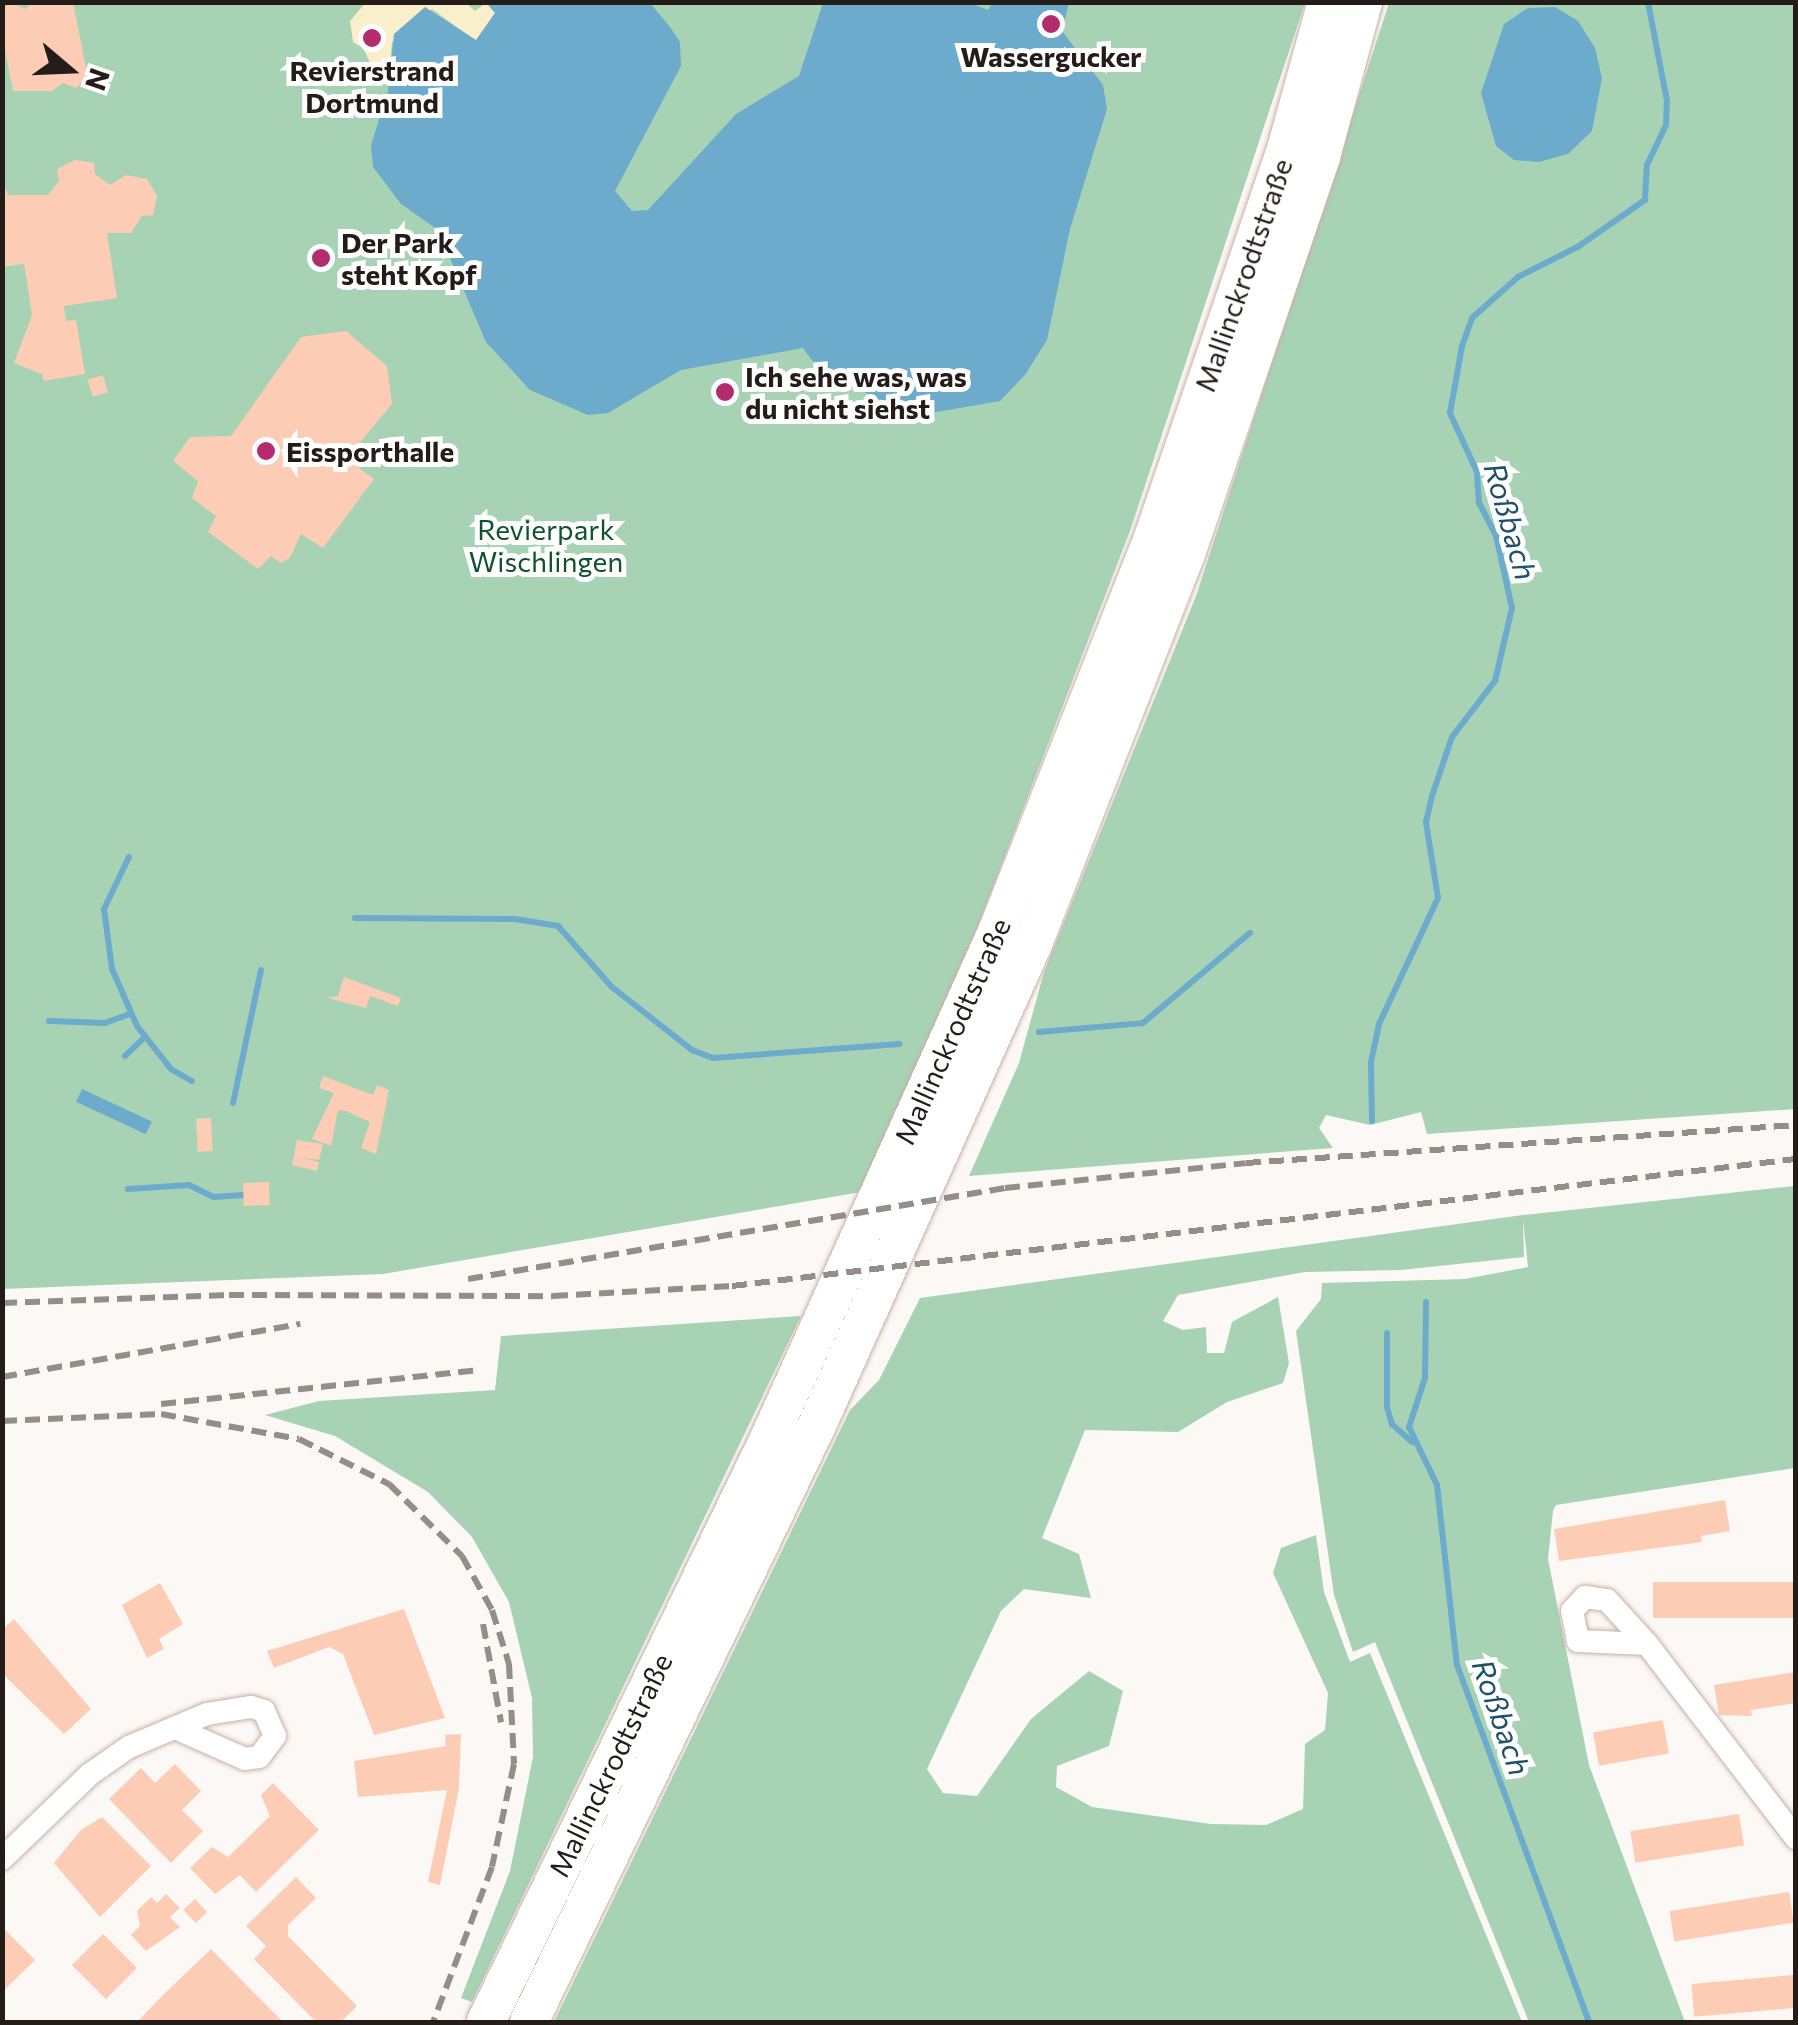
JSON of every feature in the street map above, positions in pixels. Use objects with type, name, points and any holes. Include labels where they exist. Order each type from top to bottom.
[{"type":"highway","name":"Mallinckrodtstraße","points":[[486,2022],[775,1424],[997,932],[1153,538],[1286,146],[1327,2]]},
{"type":"highway","name":"Mallinckrodtstraße","points":[[528,2022],[818,1424],[1033,944],[1186,554],[1321,157],[1364,2]]},
{"type":"street","points":[[1647,1644],[1796,1838]]},
{"type":"street","points":[[2,1859],[90,1774],[174,1728]]},
{"type":"green space","name":"Revierpark Wischlingen","points":[[2,3],[1305,3],[1130,531],[978,926],[861,1192],[383,1274],[3,1289]]},
{"type":"green space","points":[[1389,3],[1795,3],[1795,1109],[1427,1134],[1421,1112],[1370,1125],[1326,1115],[1319,1128],[1333,1148],[969,1176],[1019,1063],[1044,972],[1196,596]]},
{"type":"green space","points":[[1795,1186],[1795,1468],[1556,1505],[1553,1511],[1548,1559],[1589,1765],[1685,2022],[1529,2022],[1375,1642],[1353,1652],[1334,1595],[1296,1331],[1321,1299],[1322,1283],[1465,1279],[1528,1267],[1523,1219],[1524,1257],[1401,1270],[1305,1272],[1178,1295],[1163,1321],[1183,1330],[1206,1327],[1207,1353],[1224,1353],[1232,1322],[1278,1297],[1289,1363],[1283,1383],[1227,1402],[1178,1432],[1085,1430],[1042,1538],[1079,1554],[1091,1598],[1024,1589],[1001,1611],[927,1769],[943,1793],[977,1796],[1031,1719],[1089,1671],[1123,1691],[1109,1746],[1057,1766],[1056,1787],[1092,1807],[1211,1824],[1266,1825],[1303,1809],[1305,1744],[1325,1730],[1328,1693],[1273,1573],[1281,1548],[1316,1535],[1324,1592],[1350,1662],[1370,1653],[1522,2022],[554,2022],[850,1410],[879,1380],[920,1298],[1523,1215]]},
{"type":"green space","points":[[801,1316],[472,2002],[461,1998],[510,1871],[533,1757],[532,1698],[509,1602],[472,1537],[428,1492],[335,1436],[265,1415],[319,1401],[495,1390],[501,1336]]},
{"type":"sand","name":"Revierstrand Dortmund","points":[[365,3],[466,3],[475,11],[486,3],[495,13],[476,41],[432,9],[392,42],[389,78],[377,77],[363,48],[353,42],[350,21]]},
{"type":"water","points":[[486,2],[650,3],[670,27],[680,42],[681,66],[615,191],[632,211],[648,210],[736,114],[799,76],[823,3],[968,2],[988,10],[992,3],[1069,3],[1062,31],[1103,85],[1107,109],[1070,229],[1047,340],[1025,375],[1000,401],[931,413],[878,399],[817,367],[803,348],[681,370],[608,413],[588,415],[530,390],[486,342],[438,230],[401,204],[373,167],[371,145],[388,91],[394,34],[425,7],[476,40],[495,13]]},
{"type":"water","points":[[1555,7],[1578,21],[1595,48],[1602,78],[1592,131],[1568,154],[1539,162],[1514,160],[1496,146],[1481,93],[1504,24],[1528,8]]},
{"type":"water","points":[[82,1089],[152,1122],[146,1134],[76,1102]]},
{"type":"building","points":[[10,2],[26,9],[32,2],[73,2],[88,78],[76,88],[63,83],[52,91],[13,91],[2,35],[2,10]]},
{"type":"building","points":[[75,160],[94,163],[95,174],[110,185],[126,175],[147,179],[157,196],[153,215],[142,216],[131,233],[107,233],[117,298],[64,306],[66,321],[76,320],[85,374],[44,381],[42,374],[14,363],[32,315],[24,264],[2,267],[2,178],[8,195],[48,195],[59,181],[57,169]]},
{"type":"building","name":"Eissporthalle","points":[[346,331],[387,366],[392,404],[346,459],[374,479],[323,548],[301,534],[290,558],[281,563],[271,556],[258,569],[208,532],[216,516],[192,498],[198,481],[173,461],[190,437],[231,436],[301,337]]},
{"type":"building","points":[[103,375],[108,392],[93,397],[88,379]]},
{"type":"building","points":[[344,977],[401,998],[398,1006],[370,996],[366,1008],[327,998],[338,996]]},
{"type":"building","points":[[323,1076],[373,1095],[377,1085],[389,1090],[376,1154],[361,1148],[370,1122],[346,1111],[338,1110],[331,1146],[312,1139],[334,1093],[319,1088]]},
{"type":"building","points":[[211,1118],[213,1151],[198,1152],[196,1119]]},
{"type":"building","points":[[297,1140],[323,1144],[319,1160],[299,1157],[319,1162],[317,1171],[292,1165]]},
{"type":"building","points":[[269,1182],[270,1205],[244,1206],[243,1183]]},
{"type":"building","points":[[1725,1500],[1730,1531],[1701,1536],[1702,1542],[1559,1561],[1554,1529]]},
{"type":"building","points":[[1653,1582],[1796,1582],[1796,1618],[1653,1618]]},
{"type":"building","points":[[160,1583],[183,1624],[159,1639],[164,1649],[147,1658],[122,1605]]},
{"type":"building","points":[[404,1609],[445,1718],[374,1735],[343,1654],[329,1647],[274,1668],[267,1651]]},
{"type":"building","points":[[14,1619],[91,1709],[64,1734],[2,1673],[2,1630]]},
{"type":"building","points":[[1796,1672],[1796,1703],[1751,1710],[1752,1716],[1719,1715],[1714,1685]]},
{"type":"building","points":[[1663,1720],[1669,1753],[1599,1766],[1593,1732]]},
{"type":"building","points":[[461,1734],[459,1788],[440,1885],[428,1882],[447,1790],[358,1797],[354,1761],[446,1746],[445,1735]]},
{"type":"building","points":[[175,1764],[201,1791],[182,1810],[203,1831],[171,1863],[109,1799],[141,1768],[155,1783]]},
{"type":"building","points":[[273,1783],[319,1830],[256,1892],[240,1875],[215,1894],[190,1868],[212,1847],[228,1857],[270,1816],[261,1795]]},
{"type":"building","points":[[1739,1814],[1744,1846],[1635,1863],[1630,1831]]},
{"type":"building","points":[[102,1817],[151,1866],[100,1917],[54,1863],[81,1830]]},
{"type":"building","points":[[296,1877],[316,1898],[288,1925],[288,1936],[357,2006],[341,2022],[316,2022],[254,1959],[266,1946],[246,1926]]},
{"type":"building","points":[[1789,1892],[1794,1923],[1674,1942],[1669,1911]]},
{"type":"building","points":[[166,1894],[180,1908],[170,1917],[180,1927],[146,1951],[131,1935],[140,1926],[137,1911],[151,1897],[157,1903]]},
{"type":"building","points":[[195,1899],[207,1912],[196,1923],[183,1910]]},
{"type":"building","points":[[2,1927],[35,1960],[2,1992]]},
{"type":"building","points":[[103,1934],[137,1968],[106,1999],[72,1965]]},
{"type":"building","points":[[211,1949],[283,2022],[137,2022],[160,1998]]},
{"type":"building","points":[[1793,1975],[1796,2008],[1694,2017],[1691,1984]]},
{"type":"waterway","name":"Roßbach","points":[[1372,1121],[1371,1062],[1379,1024],[1438,898],[1426,822],[1432,796],[1452,737],[1495,681],[1512,608],[1496,536],[1479,503],[1477,472],[1450,413],[1462,346],[1472,318],[1518,277],[1579,246],[1645,200],[1647,165],[1666,125],[1667,101],[1648,2]]},
{"type":"waterway","points":[[129,857],[104,909],[112,969],[137,1026],[171,1069],[192,1081]]},
{"type":"waterway","points":[[355,918],[515,919],[558,926],[612,987],[692,1050],[713,1058],[899,1044]]},
{"type":"waterway","points":[[1039,1032],[1143,1023],[1250,933]]},
{"type":"waterway","points":[[233,1103],[261,970]]},
{"type":"waterway","points":[[49,1021],[105,1023],[130,1014]]},
{"type":"waterway","points":[[125,1056],[145,1037]]},
{"type":"waterway","points":[[128,1189],[189,1185],[214,1197],[244,1195]]},
{"type":"waterway","name":"Roßbach","points":[[1426,1302],[1425,1378],[1409,1427],[1437,1485],[1457,1665],[1589,2022]]},
{"type":"waterway","points":[[1387,1333],[1387,1407],[1392,1424],[1412,1442]]},
{"type":"railway","points":[[468,1279],[1005,1188],[1246,1163],[1796,1125]]},
{"type":"railway","points":[[2,1303],[229,1295],[553,1296],[732,1286],[1796,1159]]},
{"type":"railway","points":[[2,1377],[300,1324]]},
{"type":"railway","points":[[161,1404],[479,1370]]},
{"type":"railway","points":[[2,1421],[161,1414],[299,1439],[389,1484],[462,1556],[492,1610],[509,1664],[514,1764],[492,1867],[433,2022]]},
{"type":"railway","points":[[483,1624],[501,1722]]},
{"type":"place","name":"Wassergucker","points":[[1051,24]]},
{"type":"place","name":"Revierstrand Dortmund","points":[[372,38]]},
{"type":"place","name":"Der Park steht Kopf","points":[[321,258]]},
{"type":"place","name":"Ich sehe was, was du nicht siehst","points":[[725,392]]},
{"type":"place","name":"Eissporthalle","points":[[266,451]]}]
